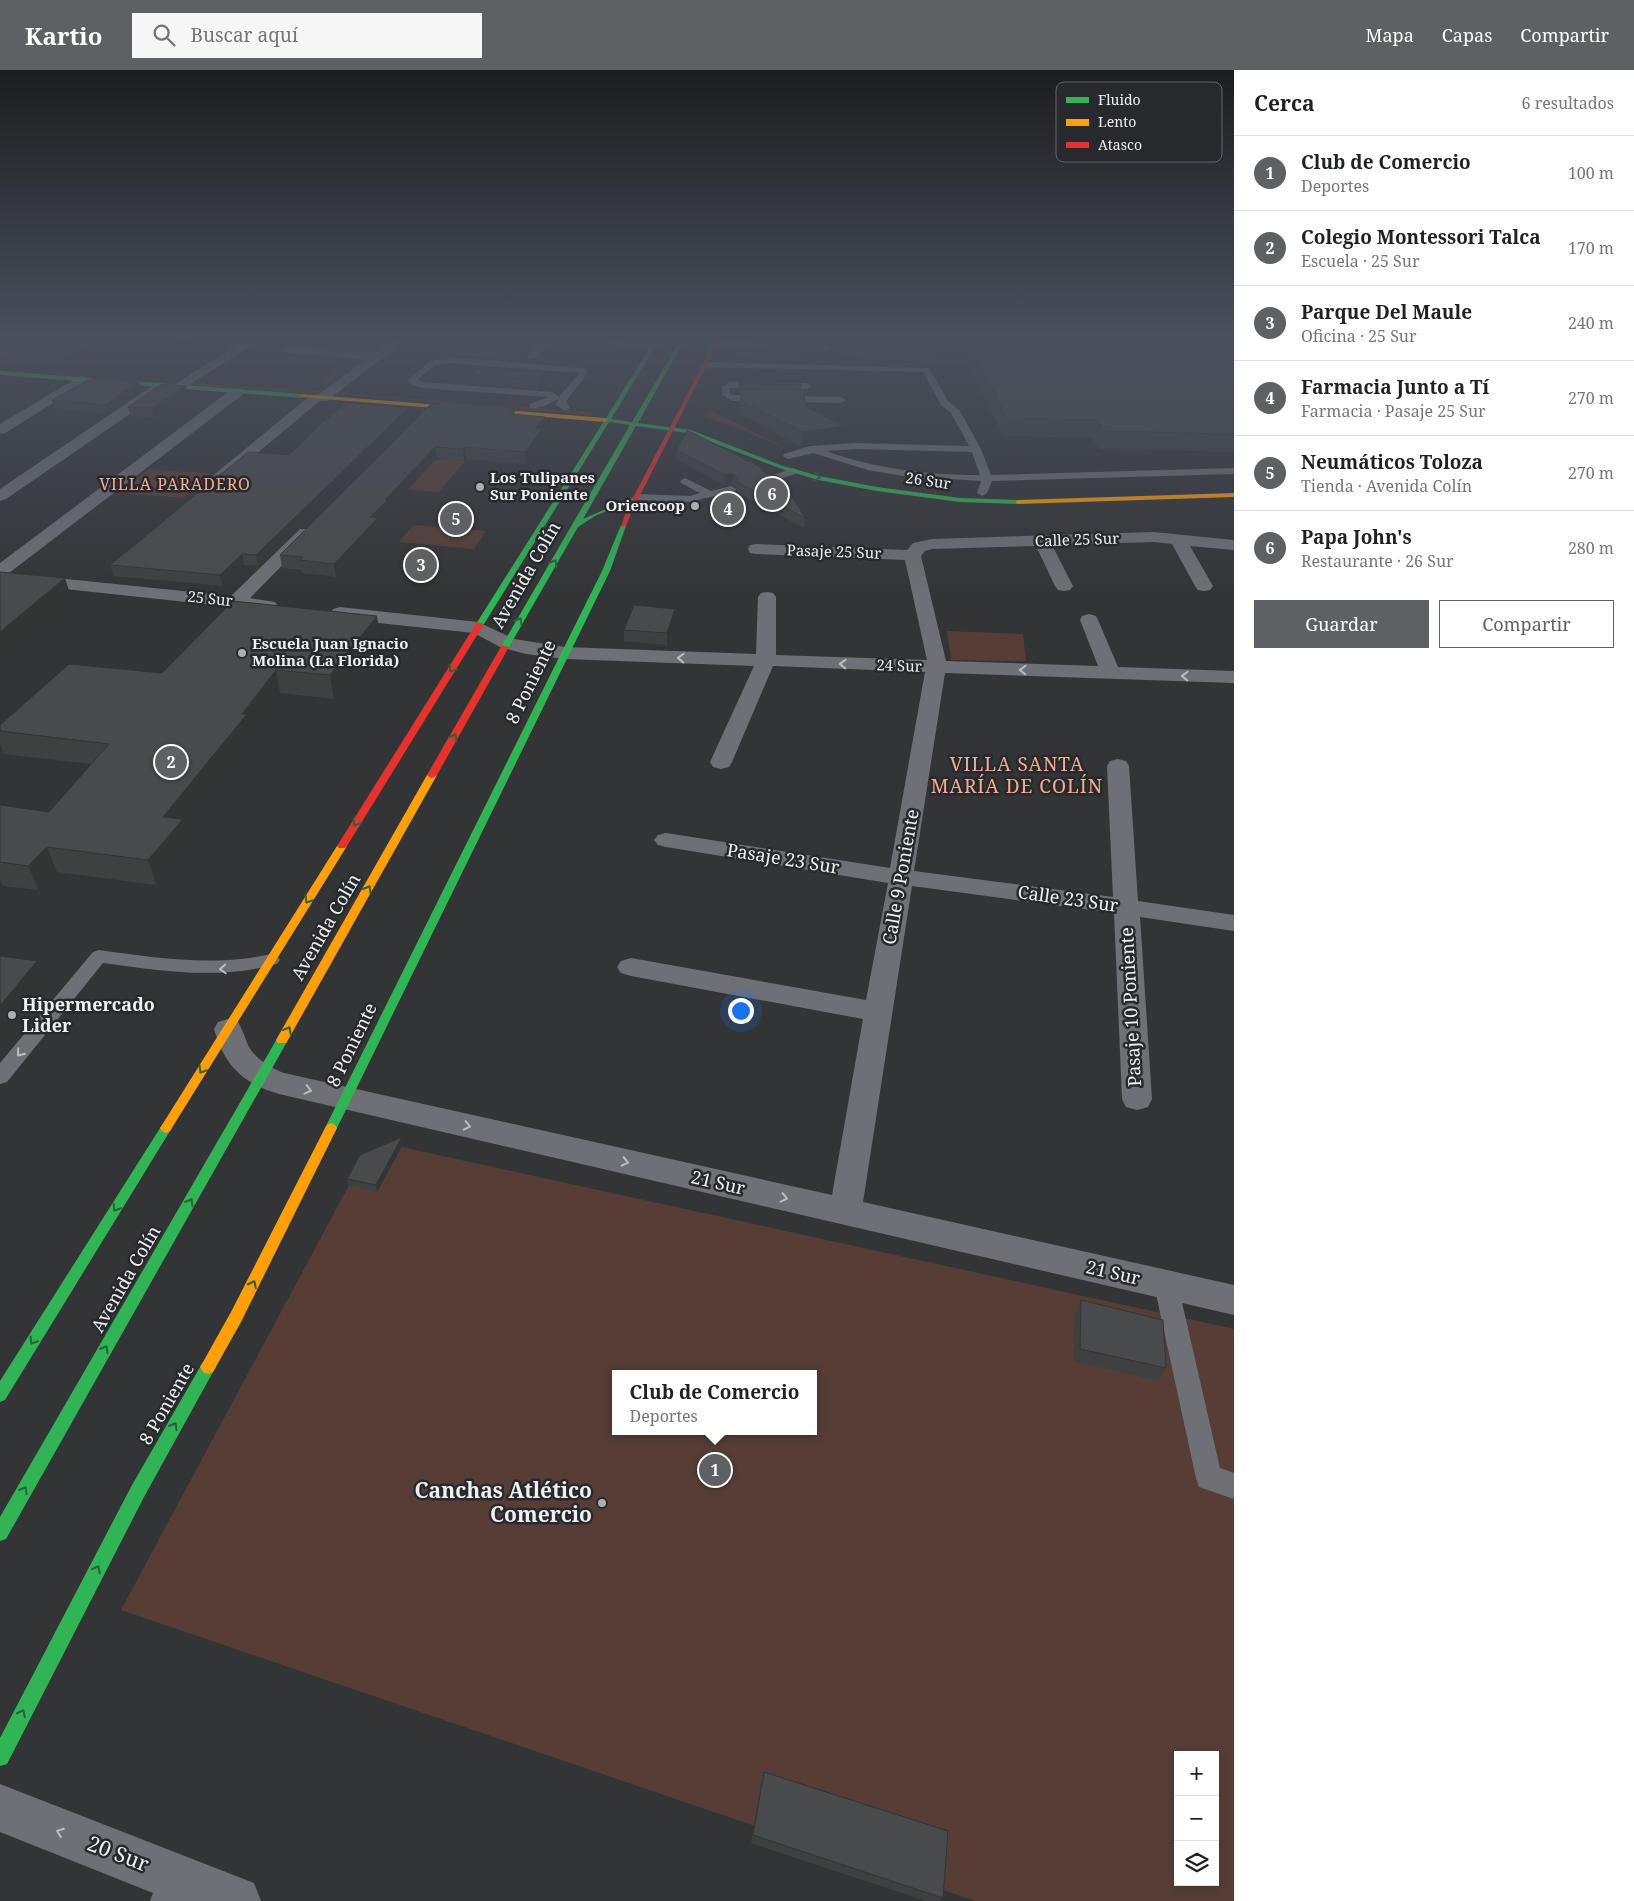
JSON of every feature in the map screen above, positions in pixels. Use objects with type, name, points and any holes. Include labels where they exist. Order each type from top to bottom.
[{"type":"street","points":[[0,496],[110,424]]},
{"type":"street","points":[[0,571],[194,424]]},
{"type":"street","points":[[213,482],[286,424]]},
{"type":"street","name":"Avenida Colín","points":[[0,1395],[605,424]]},
{"type":"street","name":"Avenida Colín","points":[[0,1532],[262,1077],[507,643],[634,424]]},
{"type":"street","name":"8 Poniente","points":[[0,1757],[138,1491],[236,1317],[606,570],[627,516],[674,424]]},
{"type":"street","name":"26 Sur","points":[[679,424],[794,471],[850,484],[960,500],[1046,502],[1234,495]]},
{"type":"street","name":"26 Sur","points":[[691,424],[708,426]]},
{"type":"street","name":"26 Sur","points":[[784,454],[851,475],[901,484],[982,493],[1234,487]]},
{"type":"street","points":[[960,500],[981,496],[982,493]]},
{"type":"street","points":[[575,526],[593,515],[638,496]]},
{"type":"street","points":[[236,602],[316,522]]},
{"type":"street","name":"Calle 25 Sur","points":[[916,551],[932,544],[1154,538],[1234,545]]},
{"type":"street","points":[[1178,540],[1204,586]]},
{"type":"street","points":[[1042,541],[1064,586]]},
{"type":"street","name":"Pasaje 25 Sur","points":[[756,549],[916,551]]},
{"type":"street","name":"Calle 9 Poniente","points":[[845,1212],[937,658],[916,551]]},
{"type":"street","points":[[87,586],[101,574]]},
{"type":"street","name":"25 Sur","points":[[0,577],[284,607]]},
{"type":"street","points":[[721,762],[766,661],[767,597]]},
{"type":"street","points":[[323,612],[478,628],[507,643]]},
{"type":"street","points":[[1089,620],[1111,673]]},
{"type":"street","name":"24 Sur","points":[[507,643],[526,648],[565,653],[1234,677]]},
{"type":"street","name":"Pasaje 10 Poniente","points":[[1118,766],[1136,1099]]},
{"type":"street","name":"Pasaje 23 Sur","points":[[666,840],[901,877]]},
{"type":"street","name":"Calle 23 Sur","points":[[901,877],[1234,923]]},
{"type":"street","points":[[631,967],[878,1012]]},
{"type":"street","name":"21 Sur","points":[[228,1029],[232,1044],[240,1057],[262,1077],[279,1083],[1234,1300]]},
{"type":"street","name":"20 Sur","points":[[0,1808],[179,1890],[236,1901]]},
{"type":"lane","points":[[963,424],[976,449],[987,479],[982,493]]},
{"type":"lane","points":[[784,454],[810,449],[851,446],[976,449]]},
{"type":"lane","points":[[810,449],[838,460],[882,471],[940,478],[987,479],[1234,471]]},
{"type":"lane","points":[[768,480],[794,471]]},
{"type":"lane","points":[[685,481],[709,494]]},
{"type":"lane","points":[[638,496],[690,499],[731,489]]},
{"type":"lane","points":[[0,1077],[98,956],[183,968],[213,969],[237,968],[271,960]]},
{"type":"lane","points":[[1166,1285],[1209,1478],[1234,1486]]},
{"type":"shaded area","points":[[727,424],[739,424],[790,450]]},
{"type":"shaded area","points":[[390,456],[465,461],[439,492],[362,486]]},
{"type":"shaded area","points":[[149,469],[210,473],[183,498],[119,493]]},
{"type":"shaded area","points":[[413,525],[486,531],[474,549],[399,542]]},
{"type":"shaded area","points":[[947,631],[1023,634],[1026,661],[951,660]]},
{"type":"shaded area","points":[[388,1144],[1234,1329],[1234,1901],[975,1901],[121,1610],[362,1161]]},
{"type":"building","points":[[320,424],[391,424],[256,555],[242,554],[220,575],[110,565],[248,452],[289,455]]},
{"type":"building","points":[[411,424],[538,424],[535,428],[542,429],[525,452],[465,447],[463,449],[435,447],[385,500],[388,500],[370,517],[378,518],[334,564],[300,560],[303,557],[280,555]]},
{"type":"building","points":[[788,424],[844,426],[803,432]]},
{"type":"building","points":[[1099,424],[1234,424],[1234,434],[1104,431]]},
{"type":"building","points":[[687,430],[762,468],[768,474],[781,478],[805,518],[737,482],[738,478],[733,474],[725,475],[677,450]]},
{"type":"building","points":[[0,572],[65,578],[0,632]]},
{"type":"building","points":[[233,601],[377,616],[330,675],[276,670],[242,714],[247,714],[163,817],[183,819],[148,860],[47,847],[28,866],[0,862],[0,805],[49,812],[109,744],[0,731],[0,725],[69,664],[162,673]]},
{"type":"building","points":[[634,605],[675,609],[667,633],[624,630]]},
{"type":"building","points":[[0,956],[37,961],[0,1006]]},
{"type":"building","points":[[402,1137],[376,1185],[347,1179],[360,1155]]},
{"type":"building","points":[[1081,1300],[1163,1320],[1166,1368],[1080,1349]]},
{"type":"building","points":[[764,1772],[948,1831],[943,1898],[753,1835]]},
{"type":"traffic: fast","points":[[480,624],[605,424]]},
{"type":"traffic: fast","points":[[505,647],[634,424]]},
{"type":"traffic: fast","points":[[639,424],[689,431],[781,467],[818,478],[877,489],[960,500],[1018,502]]},
{"type":"traffic: fast","points":[[575,526],[593,515],[638,497]]},
{"type":"traffic: fast","points":[[331,1128],[606,571],[623,526]]},
{"type":"traffic: fast","points":[[0,1533],[282,1040]]},
{"type":"traffic: fast","points":[[0,1395],[166,1128]]},
{"type":"traffic: fast","points":[[0,1757],[138,1491],[208,1367]]},
{"type":"traffic: slow","points":[[1018,502],[1234,495]]},
{"type":"traffic: slow","points":[[282,1040],[432,775]]},
{"type":"traffic: slow","points":[[166,1128],[342,846]]},
{"type":"traffic: slow","points":[[208,1367],[236,1317],[331,1128]]},
{"type":"traffic: jam","points":[[623,526],[674,424]]},
{"type":"traffic: jam","points":[[342,846],[480,624]]},
{"type":"traffic: jam","points":[[432,775],[505,647]]},
{"type":"place","name":"Los Tulipanes Sur Poniente","points":[[480,487]]},
{"type":"place","name":"Papa John's","points":[[772,494]]},
{"type":"place","name":"Oriencoop","points":[[695,506]]},
{"type":"place","name":"Farmacia Junto a Tí","points":[[728,509]]},
{"type":"place","name":"Neumáticos Toloza","points":[[456,519]]},
{"type":"place","name":"Parque Del Maule","points":[[421,565]]},
{"type":"place","name":"Escuela Juan Ignacio Molina (La Florida)","points":[[242,653]]},
{"type":"place","name":"Colegio Montessori Talca","points":[[171,762]]},
{"type":"place","name":"Hipermercado Lider","points":[[12,1015]]},
{"type":"place","name":"Club de Comercio","points":[[715,1470]]},
{"type":"place","name":"Canchas Atlético Comercio","points":[[602,1503]]},
{"type":"district","name":"VILLA PARADERO","points":[[175,484]]},
{"type":"district","name":"VILLA SANTA MARÍA DE COLÍN","points":[[1017,775]]}]
